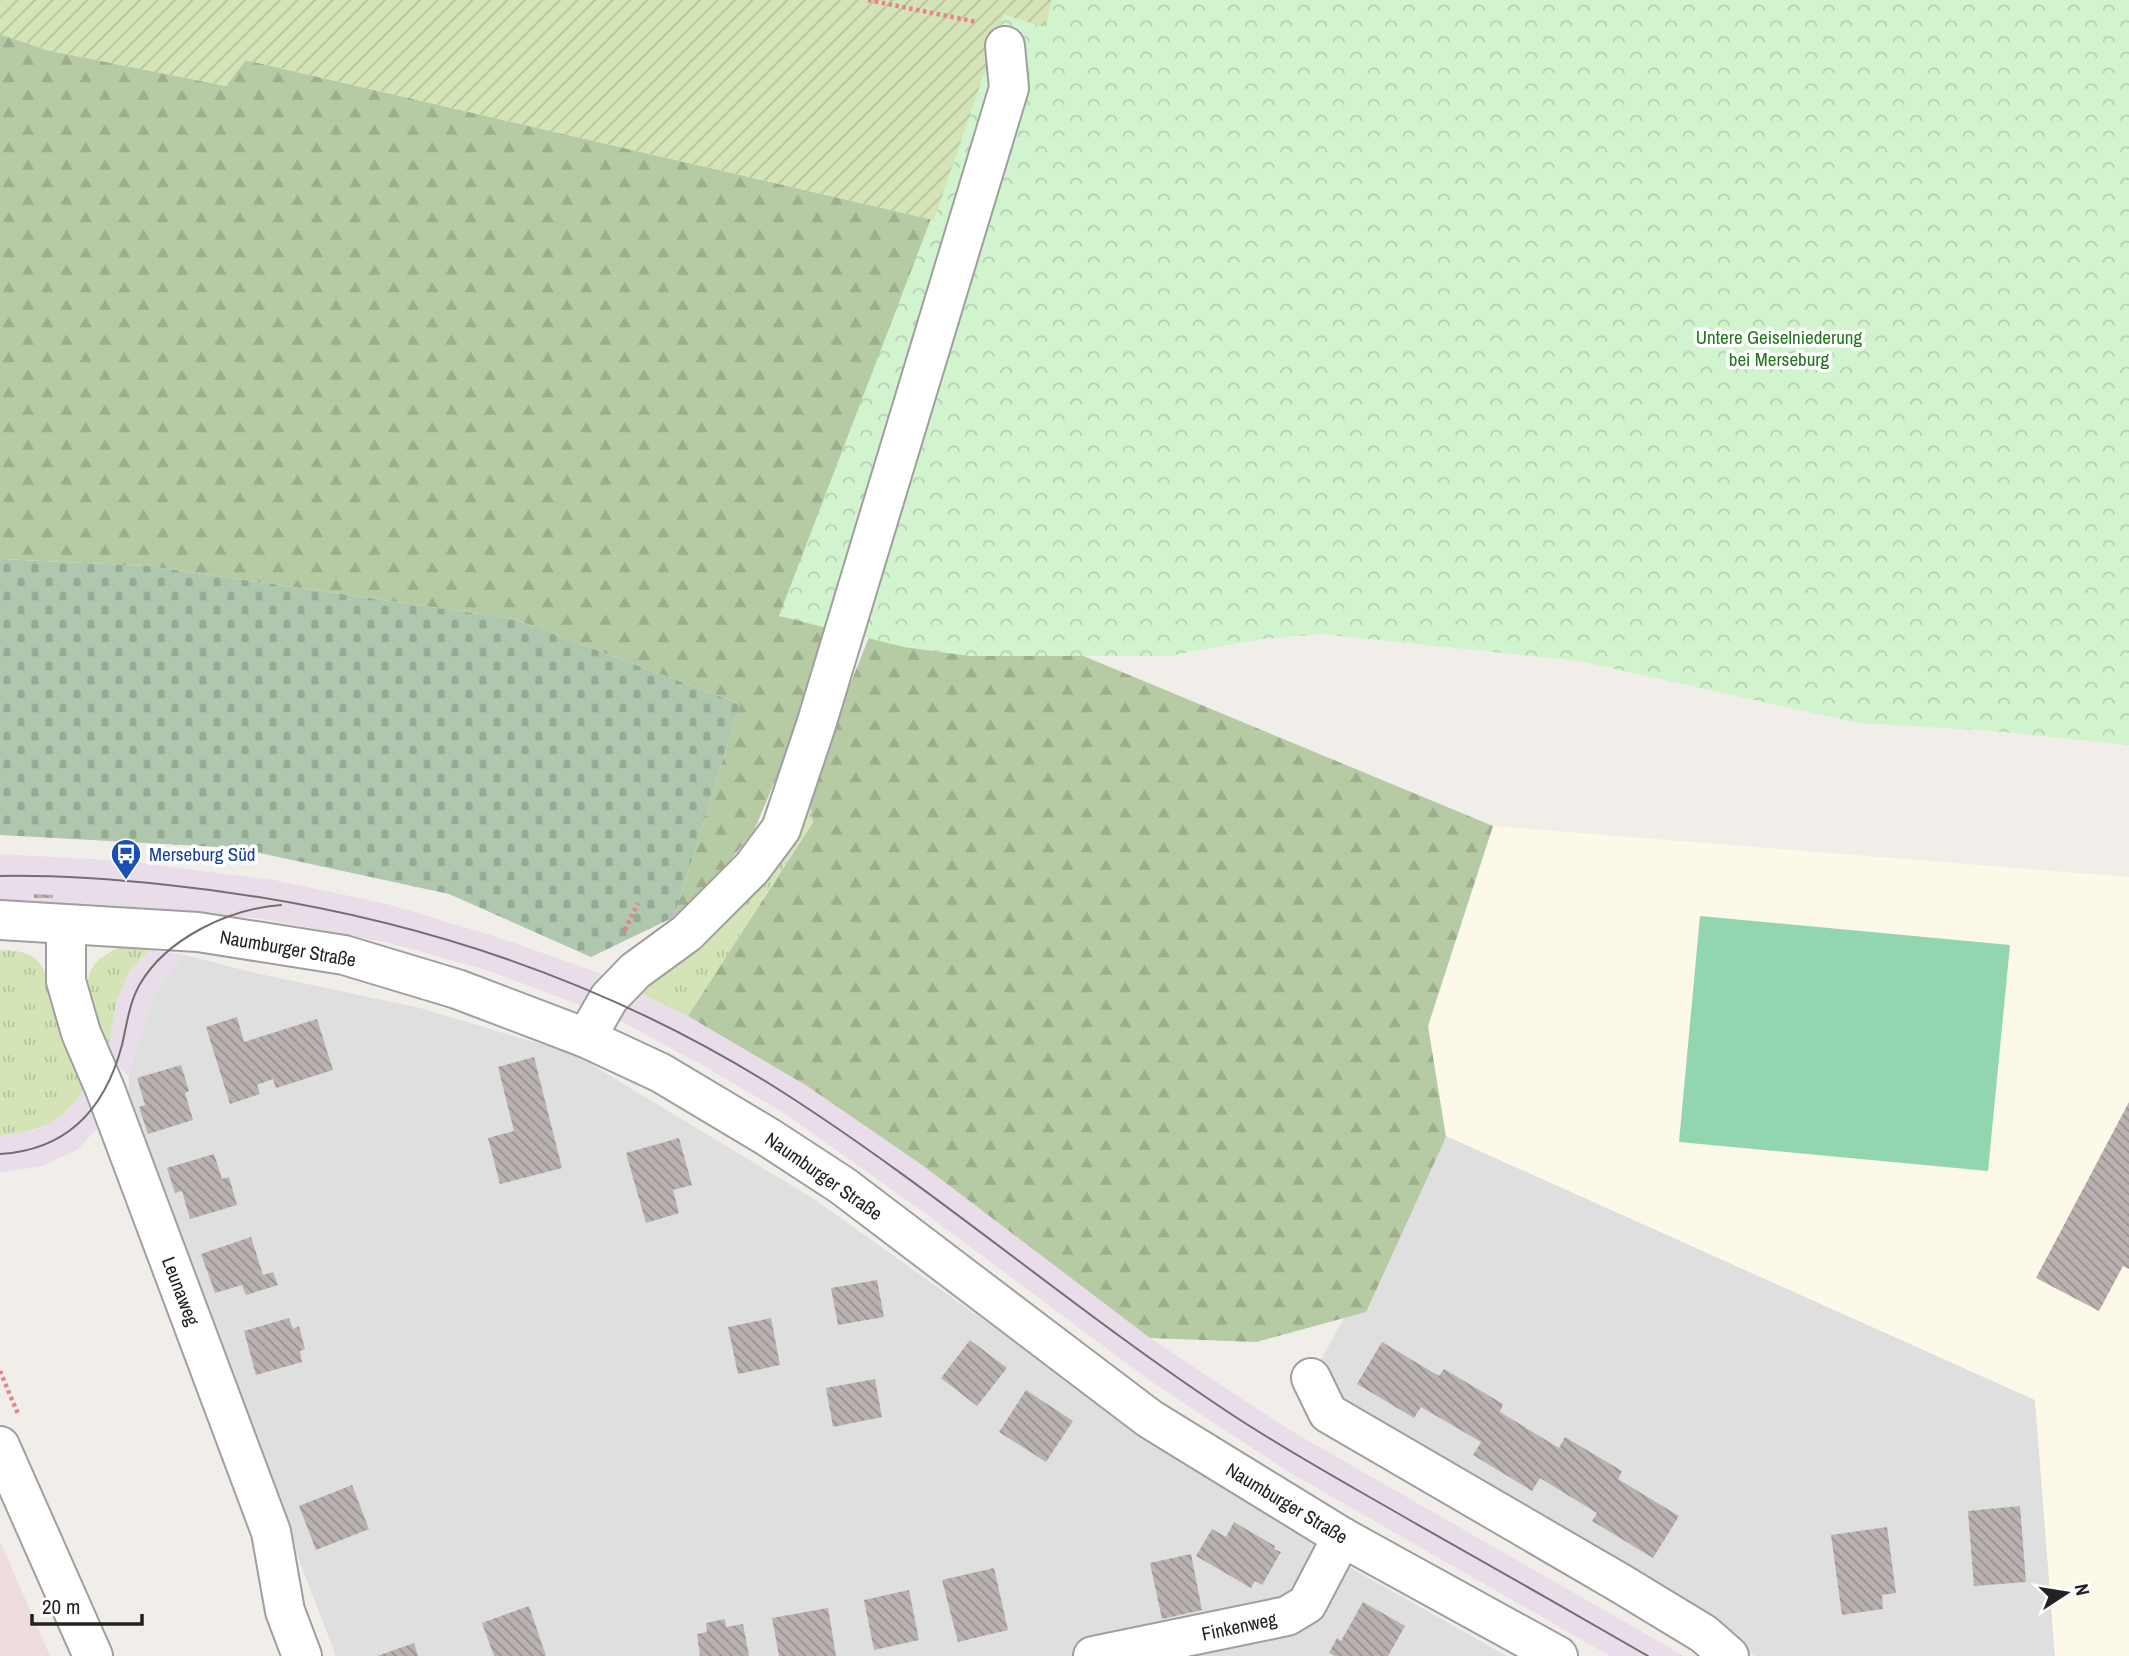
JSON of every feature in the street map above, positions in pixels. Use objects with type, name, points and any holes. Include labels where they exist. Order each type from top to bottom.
[{"type":"street","points":[[586,1038],[609,998],[635,971],[687,933],[752,868],[781,830],[816,725],[1009,88],[1005,46]]},
{"type":"street","name":"Naumburger Straße","points":[[0,920],[198,932],[344,955],[457,989],[586,1038],[661,1073],[832,1179],[1150,1419],[1342,1536],[1558,1656]]},
{"type":"street","name":"Leunaweg","points":[[66,925],[66,981],[81,1033],[105,1089],[271,1532],[285,1611],[302,1656]]},
{"type":"street","points":[[1311,1378],[1328,1413],[1630,1589],[1704,1634],[1729,1656]]},
{"type":"street","points":[[0,1446],[93,1656]]},
{"type":"street","name":"Finkenweg","points":[[1093,1656],[1287,1616],[1307,1604],[1342,1536]]},
{"type":"path","points":[[869,0],[989,24],[1005,46]]},
{"type":"shaded area","points":[[1493,826],[2129,877],[2129,1656],[2055,1656],[2035,1400],[1444,1135],[1428,1026]]},
{"type":"shaded area","points":[[0,854],[124,861],[274,880],[387,904],[500,938],[602,974],[580,1005],[487,970],[389,943],[258,918],[0,906]]},
{"type":"shaded area","points":[[149,950],[185,955],[156,991],[129,1077],[107,1053],[117,1000],[129,972]]},
{"type":"shaded area","points":[[185,955],[420,1008],[574,1054],[814,1199],[1142,1433],[1356,1571],[1507,1656],[336,1656],[128,1116],[129,1077],[143,1026],[156,991]]},
{"type":"shaded area","points":[[631,989],[688,1016],[807,1086],[922,1165],[1150,1338],[1288,1429],[1684,1656],[1610,1656],[1287,1471],[1152,1382],[926,1214],[784,1113],[617,1019]]},
{"type":"shaded area","points":[[87,1086],[105,1120],[77,1150],[42,1166],[0,1173],[0,1136],[36,1130],[67,1111]]},
{"type":"shaded area","points":[[1444,1135],[2035,1400],[2055,1656],[1755,1656],[1311,1378]]},
{"type":"shaded area","points":[[0,1541],[50,1656],[0,1656]]},
{"type":"green space","points":[[0,0],[1052,0],[1045,27],[1004,15],[934,220],[246,60],[226,86],[47,50],[0,34]]},
{"type":"green space","name":"Untere Geiselniederung bei Merseburg","points":[[1009,0],[2129,0],[2129,745],[1994,731],[1858,723],[1579,661],[1321,634],[1263,639],[1169,656],[969,656],[904,647],[779,616],[955,156]]},
{"type":"green space","points":[[0,34],[47,50],[226,86],[245,60],[934,220],[863,516],[798,725],[754,831],[714,880],[674,917],[740,704],[514,619],[148,566],[0,559]]},
{"type":"green space","points":[[0,559],[148,566],[514,619],[740,704],[674,917],[591,957],[449,894],[237,848],[0,835]]},
{"type":"green space","points":[[893,577],[1493,826],[1428,1026],[1446,1137],[1366,1312],[1256,1342],[1150,1338],[922,1165],[807,1086],[688,1016],[813,822],[808,790]]},
{"type":"green space","points":[[808,790],[813,821],[688,1016],[631,989]]},
{"type":"green space","points":[[1700,916],[2010,945],[1988,1171],[1679,1142]]},
{"type":"green space","points":[[118,948],[149,950],[129,972],[117,1000],[107,1053],[89,998],[89,976],[97,961]]},
{"type":"green space","points":[[0,950],[27,954],[36,959],[42,967],[87,1086],[68,1109],[50,1123],[29,1131],[0,1136]]},
{"type":"building","points":[[34,894],[53,895],[53,898],[34,898]]},
{"type":"building","points":[[237,1017],[244,1042],[317,1019],[333,1070],[276,1088],[273,1079],[257,1085],[260,1094],[230,1104],[206,1027]]},
{"type":"building","points":[[534,1057],[562,1168],[500,1184],[488,1138],[514,1131],[498,1067]]},
{"type":"building","points":[[181,1065],[189,1091],[185,1093],[193,1120],[148,1134],[139,1107],[145,1105],[137,1078]]},
{"type":"building","points":[[2129,1102],[2129,1269],[2123,1266],[2099,1311],[2036,1278]]},
{"type":"building","points":[[679,1138],[692,1185],[673,1190],[679,1213],[646,1223],[626,1153]]},
{"type":"building","points":[[214,1154],[222,1179],[229,1177],[237,1205],[190,1219],[182,1191],[175,1193],[167,1168]]},
{"type":"building","points":[[251,1237],[263,1275],[273,1272],[278,1285],[246,1295],[242,1285],[215,1293],[201,1254]]},
{"type":"building","points":[[877,1280],[884,1317],[838,1325],[831,1288]]},
{"type":"building","points":[[289,1318],[293,1329],[299,1326],[305,1349],[300,1351],[302,1362],[256,1375],[244,1331]]},
{"type":"building","points":[[771,1318],[780,1365],[738,1374],[728,1327]]},
{"type":"building","points":[[970,1340],[1007,1368],[977,1406],[941,1378]]},
{"type":"building","points":[[1382,1342],[1439,1376],[1444,1369],[1503,1404],[1500,1412],[1559,1448],[1565,1437],[1622,1471],[1618,1479],[1679,1516],[1653,1558],[1592,1521],[1597,1513],[1540,1478],[1532,1491],[1473,1455],[1481,1442],[1421,1407],[1414,1418],[1357,1384]]},
{"type":"building","points":[[875,1379],[882,1417],[833,1427],[826,1388]]},
{"type":"building","points":[[1026,1390],[1073,1421],[1046,1462],[999,1432]]},
{"type":"building","points":[[352,1485],[369,1529],[316,1550],[299,1506]]},
{"type":"building","points":[[2020,1506],[2026,1582],[1974,1586],[1968,1511]]},
{"type":"building","points":[[1234,1522],[1281,1552],[1262,1585],[1255,1581],[1251,1588],[1196,1556],[1212,1529],[1226,1537]]},
{"type":"building","points":[[1887,1527],[1896,1593],[1882,1595],[1883,1609],[1842,1615],[1831,1535]]},
{"type":"building","points":[[1191,1554],[1202,1610],[1162,1619],[1150,1563]]},
{"type":"building","points":[[994,1568],[1008,1630],[958,1642],[942,1580]]},
{"type":"building","points":[[909,1590],[919,1640],[874,1650],[864,1600]]},
{"type":"building","points":[[1363,1602],[1405,1626],[1388,1656],[1335,1656],[1329,1653],[1337,1638],[1341,1641]]},
{"type":"building","points":[[529,1606],[546,1656],[494,1656],[482,1623]]},
{"type":"building","points":[[828,1608],[836,1656],[779,1656],[772,1618]]},
{"type":"building","points":[[725,1619],[726,1627],[743,1624],[749,1656],[700,1656],[697,1634],[707,1632],[706,1623]]},
{"type":"building","points":[[414,1643],[418,1656],[377,1656]]},
{"type":"tram line","points":[[0,876],[84,878],[168,885],[330,910],[409,929],[486,952],[563,980],[637,1012],[710,1049],[838,1129],[1115,1333],[1251,1427],[1648,1656]]},
{"type":"tram line","points":[[0,1154],[24,1151],[64,1135],[94,1107],[115,1068],[136,991],[166,953],[201,929],[221,920],[281,905]]},
{"type":"place","name":"Merseburg Süd","points":[[126,881]]}]
